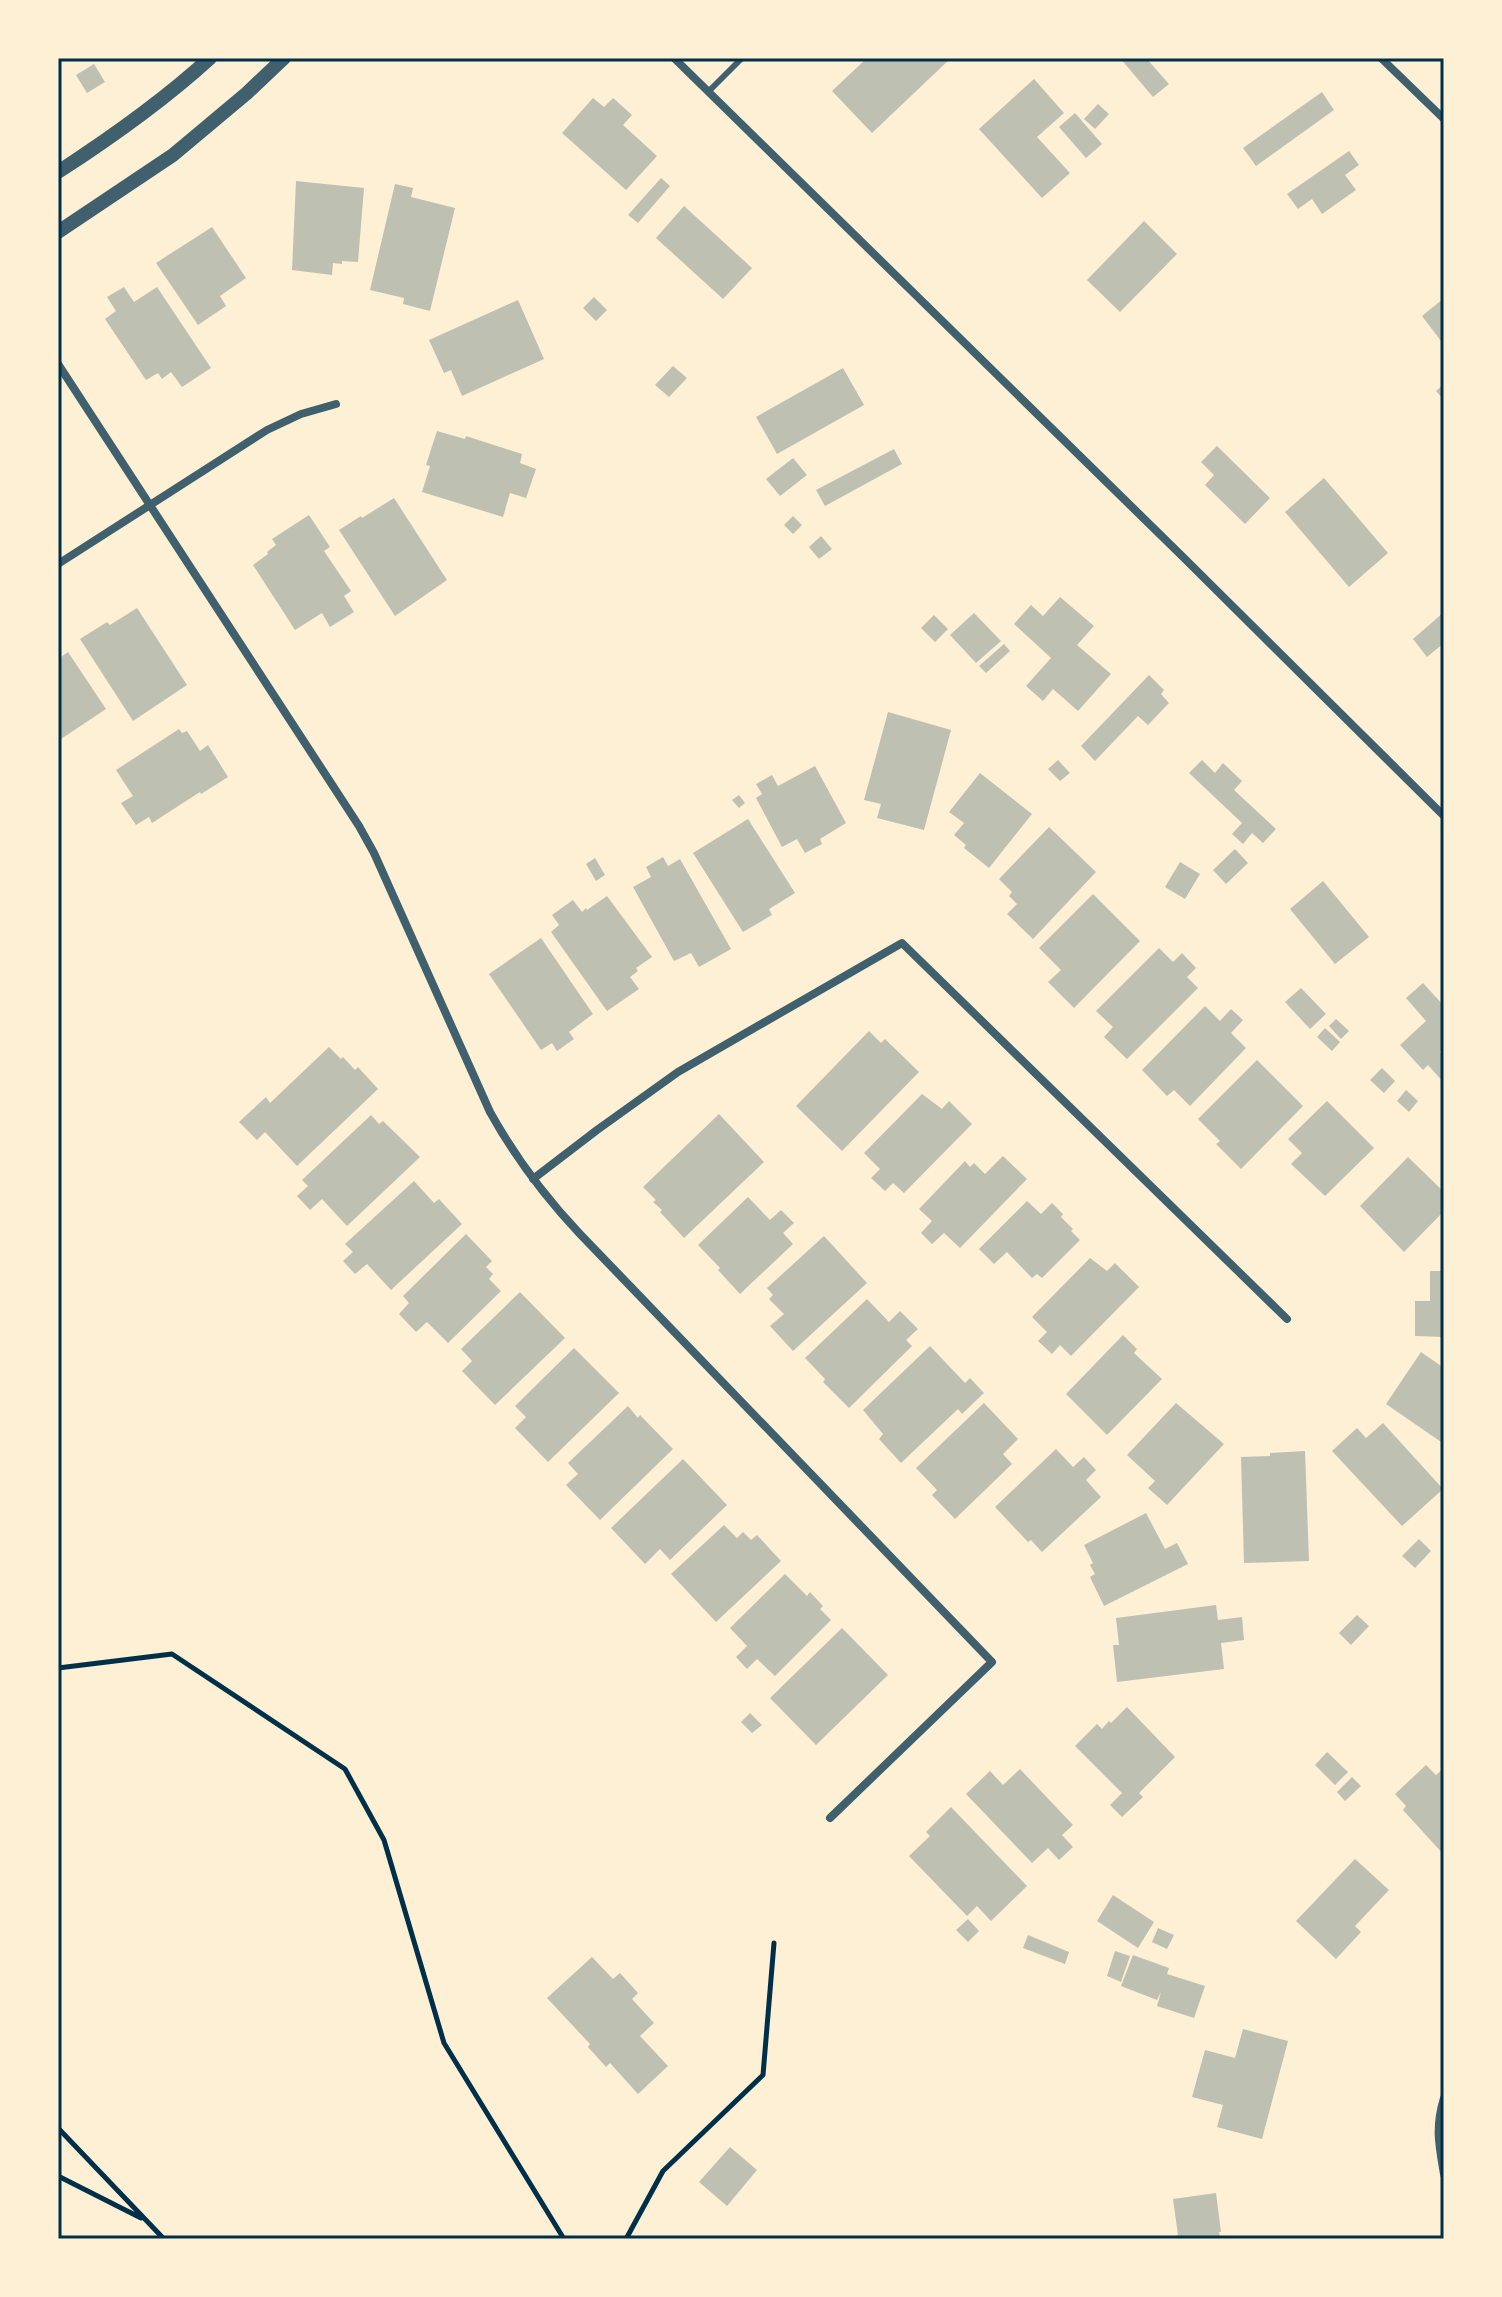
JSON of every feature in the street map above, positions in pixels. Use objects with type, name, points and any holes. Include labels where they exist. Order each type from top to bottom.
[{"type":"street","points":[[58,172],[150,109],[210,58]]},
{"type":"street","points":[[58,232],[173,155],[284,58]]},
{"type":"street","points":[[674,58],[1444,816]]},
{"type":"street","points":[[1381,58],[1444,119]]},
{"type":"street","points":[[58,364],[359,826],[490,1112],[508,1145],[547,1200],[992,1662],[830,1818]]},
{"type":"street","points":[[58,564],[267,430],[301,414],[336,404]]},
{"type":"street","points":[[533,1179],[678,1072],[902,943],[1287,1319]]},
{"type":"street","points":[[1444,2098],[1438,2118],[1438,2141],[1444,2174]]},
{"type":"lane","points":[[709,91],[742,58]]},
{"type":"path","points":[[58,1668],[172,1654],[345,1769],[384,1840],[444,2043],[564,2239]]},
{"type":"path","points":[[626,2239],[663,2171],[763,2075],[774,1943]]},
{"type":"path","points":[[58,2128],[164,2239]]},
{"type":"path","points":[[58,2176],[146,2220]]},
{"type":"building","points":[[867,58],[951,58],[872,133],[832,91]]},
{"type":"building","points":[[1120,58],[1146,58],[1169,84],[1153,97]]},
{"type":"building","points":[[94,64],[105,82],[87,93],[76,75]]},
{"type":"building","points":[[1034,79],[1064,113],[1037,137],[1070,173],[1042,198],[979,129]]},
{"type":"building","points":[[1322,92],[1334,110],[1256,166],[1243,148]]},
{"type":"building","points":[[593,98],[604,107],[613,98],[632,115],[623,125],[657,156],[626,190],[562,133]]},
{"type":"building","points":[[1098,104],[1109,114],[1095,129],[1084,119]]},
{"type":"building","points":[[1075,113],[1102,144],[1086,158],[1059,127]]},
{"type":"building","points":[[1349,151],[1359,165],[1345,175],[1356,190],[1322,214],[1312,199],[1298,209],[1287,194]]},
{"type":"building","points":[[661,178],[670,186],[638,223],[628,215]]},
{"type":"building","points":[[296,181],[364,188],[358,262],[333,263],[332,275],[292,270]]},
{"type":"building","points":[[395,184],[413,188],[411,197],[455,208],[430,311],[403,304],[404,298],[370,290]]},
{"type":"building","points":[[684,206],[752,268],[723,299],[656,238]]},
{"type":"building","points":[[1144,221],[1177,254],[1120,312],[1087,280]]},
{"type":"building","points":[[212,227],[246,278],[220,296],[226,306],[198,325],[156,263]]},
{"type":"building","points":[[124,287],[134,302],[157,287],[211,368],[182,387],[171,372],[162,379],[158,373],[146,380],[105,319],[116,311],[107,297]]},
{"type":"building","points":[[594,297],[607,310],[596,321],[583,308]]},
{"type":"building","points":[[1444,298],[1444,345],[1422,316]]},
{"type":"building","points":[[518,300],[544,359],[462,396],[451,370],[444,373],[429,340]]},
{"type":"building","points":[[673,366],[687,378],[669,397],[655,385]]},
{"type":"building","points":[[843,368],[864,405],[777,454],[756,417]]},
{"type":"building","points":[[1444,384],[1444,400],[1436,391]]},
{"type":"building","points":[[437,431],[465,439],[466,436],[522,454],[520,463],[536,469],[526,498],[510,493],[503,517],[422,492],[430,466],[426,465]]},
{"type":"building","points":[[1217,446],[1270,498],[1245,524],[1205,485],[1214,475],[1201,462]]},
{"type":"building","points":[[894,449],[902,464],[825,506],[816,490]]},
{"type":"building","points":[[793,458],[807,475],[780,496],[766,479]]},
{"type":"building","points":[[1324,478],[1388,553],[1349,587],[1285,512]]},
{"type":"building","points":[[394,498],[447,580],[395,616],[339,530]]},
{"type":"building","points":[[309,515],[330,547],[324,551],[351,591],[344,596],[354,612],[330,627],[322,613],[295,630],[253,565],[276,545],[272,539]]},
{"type":"building","points":[[793,516],[802,525],[793,534],[784,525]]},
{"type":"building","points":[[821,536],[832,549],[819,559],[809,547]]},
{"type":"building","points":[[1060,597],[1094,626],[1077,645],[1111,674],[1078,711],[1053,689],[1043,701],[1026,686],[1051,658],[1014,624],[1031,605],[1043,616]]},
{"type":"building","points":[[137,608],[187,685],[133,721],[80,639]]},
{"type":"building","points":[[1444,612],[1444,643],[1427,657],[1413,639]]},
{"type":"building","points":[[974,613],[1001,641],[976,663],[950,635]]},
{"type":"building","points":[[934,615],[948,629],[935,642],[921,628]]},
{"type":"building","points":[[1004,644],[1010,651],[986,673],[979,666]]},
{"type":"building","points":[[68,652],[106,709],[58,741],[58,659]]},
{"type":"building","points":[[1149,675],[1164,690],[1161,694],[1169,703],[1148,725],[1138,716],[1095,761],[1081,746]]},
{"type":"building","points":[[888,712],[951,730],[924,830],[877,818],[881,804],[864,800]]},
{"type":"building","points":[[179,729],[182,733],[187,731],[200,751],[208,745],[228,777],[152,823],[149,817],[136,825],[121,803],[133,796],[116,770]]},
{"type":"building","points":[[1058,760],[1070,773],[1060,781],[1048,769]]},
{"type":"building","points":[[1202,760],[1215,773],[1223,763],[1242,781],[1234,790],[1276,829],[1263,843],[1252,833],[1243,844],[1232,834],[1242,823],[1189,773]]},
{"type":"building","points":[[815,766],[846,823],[820,839],[822,844],[805,853],[797,839],[782,847],[756,798],[762,794],[756,784],[772,775],[778,786]]},
{"type":"building","points":[[980,773],[1032,814],[989,868],[964,848],[966,845],[954,835],[964,823],[949,812]]},
{"type":"building","points":[[739,795],[745,803],[739,808],[732,800]]},
{"type":"building","points":[[748,819],[795,893],[769,909],[772,915],[743,932],[693,853]]},
{"type":"building","points":[[1049,827],[1096,872],[1033,939],[1007,914],[1017,904],[1009,896],[1012,892],[999,879]]},
{"type":"building","points":[[1235,849],[1248,863],[1226,884],[1213,870]]},
{"type":"building","points":[[663,857],[668,866],[680,859],[731,949],[699,967],[691,953],[674,961],[633,887],[651,877],[646,867]]},
{"type":"building","points":[[595,858],[605,875],[596,881],[586,864]]},
{"type":"building","points":[[1180,862],[1200,874],[1185,899],[1165,887]]},
{"type":"building","points":[[1323,881],[1369,937],[1335,964],[1290,909]]},
{"type":"building","points":[[1093,894],[1140,941],[1074,1008],[1048,982],[1061,970],[1039,948]]},
{"type":"building","points":[[607,896],[652,957],[636,968],[638,971],[630,977],[639,989],[607,1011],[551,932],[559,925],[552,915],[573,900],[582,912]]},
{"type":"building","points":[[541,938],[593,1014],[569,1032],[574,1039],[557,1051],[552,1043],[541,1050],[489,974]]},
{"type":"building","points":[[1159,948],[1173,962],[1182,953],[1196,968],[1187,977],[1198,988],[1127,1059],[1104,1037],[1113,1027],[1096,1011]]},
{"type":"building","points":[[1423,983],[1444,1006],[1444,1048],[1440,1052],[1444,1056],[1444,1083],[1428,1065],[1423,1070],[1400,1045],[1426,1021],[1406,998]]},
{"type":"building","points":[[1301,988],[1326,1014],[1310,1029],[1285,1002]]},
{"type":"building","points":[[1205,1006],[1220,1021],[1231,1009],[1243,1020],[1231,1033],[1246,1048],[1190,1106],[1174,1090],[1167,1096],[1142,1070]]},
{"type":"building","points":[[1336,1019],[1349,1031],[1341,1039],[1329,1026]]},
{"type":"building","points":[[1325,1028],[1340,1042],[1332,1051],[1317,1037]]},
{"type":"building","points":[[869,1031],[881,1043],[885,1039],[919,1072],[842,1151],[796,1106]]},
{"type":"building","points":[[329,1047],[355,1070],[358,1067],[378,1089],[297,1166],[265,1132],[257,1140],[239,1122],[266,1097],[270,1103]]},
{"type":"building","points":[[1257,1060],[1303,1106],[1241,1169],[1216,1144],[1220,1141],[1198,1119]]},
{"type":"building","points":[[1382,1068],[1395,1081],[1384,1093],[1370,1080]]},
{"type":"building","points":[[1406,1090],[1418,1101],[1409,1112],[1397,1101]]},
{"type":"building","points":[[922,1094],[942,1109],[949,1101],[972,1124],[904,1193],[893,1183],[885,1191],[871,1178],[880,1169],[864,1153]]},
{"type":"building","points":[[1327,1101],[1374,1148],[1325,1196],[1291,1164],[1302,1153],[1288,1139]]},
{"type":"building","points":[[719,1114],[764,1162],[684,1238],[660,1212],[662,1210],[653,1202],[656,1200],[643,1187]]},
{"type":"building","points":[[371,1115],[379,1124],[383,1121],[420,1157],[347,1226],[322,1199],[310,1210],[297,1196],[308,1186],[302,1180]]},
{"type":"building","points":[[1003,1156],[1027,1179],[960,1248],[944,1233],[932,1244],[921,1233],[932,1221],[919,1209],[965,1161],[970,1167],[974,1163],[985,1174]]},
{"type":"building","points":[[1408,1157],[1444,1192],[1444,1211],[1404,1252],[1360,1206]]},
{"type":"building","points":[[414,1181],[434,1203],[439,1199],[462,1224],[391,1290],[367,1264],[355,1274],[343,1261],[353,1252],[345,1244]]},
{"type":"building","points":[[748,1197],[770,1220],[781,1210],[794,1223],[783,1233],[793,1244],[740,1294],[698,1245]]},
{"type":"building","points":[[1027,1201],[1041,1214],[1052,1203],[1080,1240],[1042,1278],[1037,1274],[1032,1278],[1007,1252],[994,1264],[979,1249]]},
{"type":"building","points":[[466,1234],[492,1261],[486,1267],[493,1274],[489,1279],[501,1291],[448,1343],[427,1322],[416,1332],[399,1314],[409,1303],[403,1296]]},
{"type":"building","points":[[824,1236],[867,1283],[793,1351],[770,1326],[784,1314],[769,1299],[773,1295],[767,1288]]},
{"type":"building","points":[[1090,1258],[1107,1271],[1115,1263],[1139,1287],[1071,1356],[1060,1345],[1052,1354],[1038,1341],[1047,1332],[1032,1317]]},
{"type":"building","points":[[1430,1271],[1444,1271],[1444,1337],[1415,1336],[1415,1301],[1430,1301]]},
{"type":"building","points":[[520,1292],[565,1338],[495,1405],[462,1371],[472,1361],[461,1349]]},
{"type":"building","points":[[867,1299],[889,1322],[900,1311],[918,1329],[906,1340],[912,1346],[849,1408],[805,1358]]},
{"type":"building","points":[[1123,1335],[1137,1349],[1134,1353],[1162,1379],[1107,1435],[1066,1394]]},
{"type":"building","points":[[930,1346],[965,1383],[970,1378],[984,1393],[962,1414],[958,1409],[901,1463],[879,1439],[883,1434],[863,1410]]},
{"type":"building","points":[[574,1348],[619,1393],[548,1462],[515,1428],[526,1417],[515,1406]]},
{"type":"building","points":[[1421,1352],[1444,1368],[1444,1444],[1386,1404]]},
{"type":"building","points":[[984,1403],[1018,1439],[1003,1454],[1012,1464],[955,1519],[932,1495],[937,1490],[916,1468]]},
{"type":"building","points":[[1176,1403],[1224,1444],[1167,1505],[1148,1488],[1155,1481],[1127,1455]]},
{"type":"building","points":[[628,1406],[673,1449],[600,1520],[566,1485],[578,1474],[568,1463]]},
{"type":"building","points":[[1383,1423],[1443,1489],[1402,1526],[1332,1451],[1357,1428],[1366,1438]]},
{"type":"building","points":[[1056,1449],[1073,1467],[1084,1457],[1096,1470],[1086,1480],[1101,1497],[1042,1552],[1031,1540],[1028,1542],[995,1507]]},
{"type":"building","points":[[1305,1451],[1309,1561],[1244,1563],[1241,1457]]},
{"type":"building","points":[[683,1459],[727,1505],[670,1560],[660,1549],[645,1564],[611,1528]]},
{"type":"building","points":[[1146,1513],[1165,1549],[1177,1543],[1188,1564],[1104,1606],[1090,1577],[1095,1574],[1090,1565],[1093,1563],[1084,1545]]},
{"type":"building","points":[[724,1525],[737,1538],[743,1532],[751,1540],[757,1535],[781,1561],[716,1622],[671,1574]]},
{"type":"building","points":[[1419,1539],[1431,1551],[1415,1568],[1402,1556]]},
{"type":"building","points":[[785,1574],[807,1596],[810,1592],[831,1620],[775,1676],[757,1659],[747,1669],[736,1657],[747,1646],[730,1628]]},
{"type":"building","points":[[1216,1605],[1218,1620],[1242,1617],[1244,1640],[1221,1643],[1224,1669],[1117,1682],[1113,1645],[1119,1645],[1116,1618]]},
{"type":"building","points":[[1357,1615],[1369,1626],[1351,1645],[1339,1633]]},
{"type":"building","points":[[842,1628],[888,1675],[816,1745],[770,1698]]},
{"type":"building","points":[[1127,1707],[1175,1757],[1139,1793],[1143,1797],[1122,1817],[1110,1805],[1122,1793],[1075,1746],[1097,1724],[1102,1729]]},
{"type":"building","points":[[750,1713],[762,1725],[752,1733],[741,1722]]},
{"type":"building","points":[[1327,1752],[1348,1772],[1335,1785],[1315,1765]]},
{"type":"building","points":[[1426,1765],[1436,1775],[1444,1768],[1444,1855],[1403,1810],[1406,1806],[1395,1794]]},
{"type":"building","points":[[1020,1769],[1073,1825],[1062,1835],[1073,1847],[1059,1860],[1048,1848],[1032,1863],[966,1794],[990,1771],[1003,1785]]},
{"type":"building","points":[[1352,1777],[1361,1786],[1345,1801],[1337,1792]]},
{"type":"building","points":[[951,1807],[1027,1886],[991,1921],[977,1906],[967,1916],[909,1856],[930,1836],[926,1832]]},
{"type":"building","points":[[1355,1859],[1389,1890],[1355,1926],[1361,1932],[1336,1959],[1296,1921]]},
{"type":"building","points":[[1113,1895],[1154,1922],[1138,1948],[1097,1921]]},
{"type":"building","points":[[968,1919],[979,1931],[968,1942],[956,1930]]},
{"type":"building","points":[[1158,1928],[1174,1935],[1167,1949],[1152,1942]]},
{"type":"building","points":[[1028,1935],[1069,1952],[1065,1964],[1023,1948]]},
{"type":"building","points":[[1115,1951],[1130,1956],[1121,1982],[1107,1976]]},
{"type":"building","points":[[1133,1955],[1169,1968],[1167,1974],[1205,1986],[1194,2018],[1157,2006],[1161,1992],[1157,2000],[1121,1986]]},
{"type":"building","points":[[592,1957],[613,1979],[620,1973],[638,1993],[632,1999],[654,2023],[640,2036],[668,2066],[638,2094],[610,2063],[606,2067],[588,2047],[590,2044],[547,1998]]},
{"type":"building","points":[[1243,2029],[1288,2041],[1262,2139],[1217,2127],[1223,2105],[1192,2097],[1205,2050],[1235,2058]]},
{"type":"building","points":[[730,2147],[757,2170],[727,2206],[699,2182]]},
{"type":"building","points":[[1216,2193],[1220,2239],[1167,2239],[1178,2235],[1173,2199]]}]
